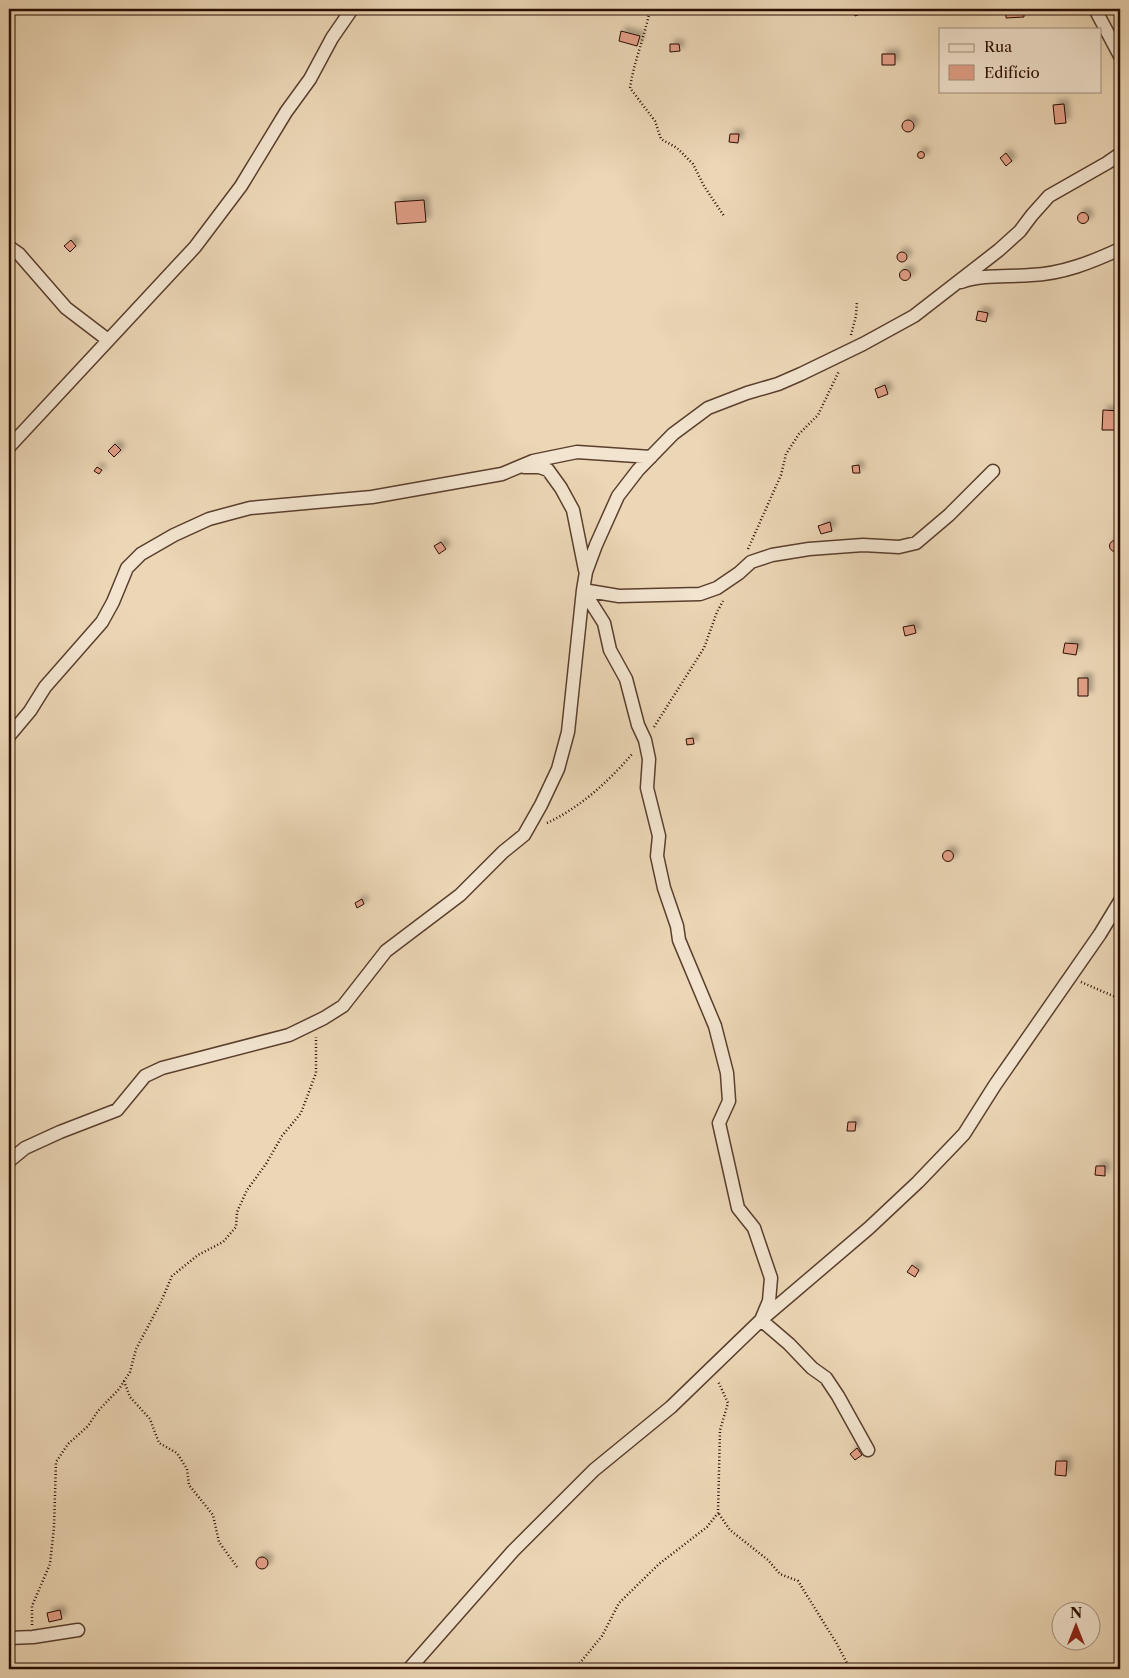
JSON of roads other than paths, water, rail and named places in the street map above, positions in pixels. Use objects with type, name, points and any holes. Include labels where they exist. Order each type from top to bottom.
[{"type":"street","points":[[9,447],[195,247],[223,212],[286,112],[310,79],[332,38],[352,9]]},
{"type":"street","points":[[1095,9],[1120,56]]},
{"type":"street","points":[[9,1161],[25,1148],[117,1110],[145,1076],[162,1068],[289,1035],[324,1018],[343,1006],[386,951],[460,895],[503,852],[524,835],[541,805],[558,769],[568,732],[586,572],[618,496],[638,470],[673,434],[708,408],[747,393],[778,384],[855,348],[914,316],[999,250],[1020,231],[1050,196],[1107,164],[1120,154]]},
{"type":"street","points":[[9,246],[19,254],[66,308],[108,340]]},
{"type":"street","points":[[952,286],[968,280],[994,276],[1032,275],[1068,269],[1120,249]]},
{"type":"street","points":[[9,736],[30,711],[44,687],[102,622],[127,568],[141,554],[174,535],[209,519],[250,508],[372,497],[502,474],[533,461],[578,452],[651,457]]},
{"type":"street","points":[[519,467],[538,467],[548,470],[561,488],[572,510],[586,572]]},
{"type":"street","points":[[583,590],[619,596],[700,594],[716,588],[739,573],[751,562],[772,555],[809,549],[863,545],[899,547],[916,543],[949,515],[993,471]]},
{"type":"street","points":[[583,590],[604,623],[610,650],[626,679],[638,725],[645,740],[648,758],[647,788],[659,836],[657,856],[664,888],[680,940],[715,1026],[727,1073],[729,1101],[719,1123],[738,1208],[754,1228],[771,1278],[769,1301],[761,1320]]},
{"type":"street","points":[[409,1669],[514,1551],[594,1470],[671,1406],[761,1320],[869,1228],[918,1182],[964,1134],[995,1085],[1070,978],[1120,901]]},
{"type":"street","points":[[761,1320],[789,1344],[812,1368],[826,1378],[868,1450]]},
{"type":"street","points":[[9,1638],[33,1637],[78,1630]]}]
